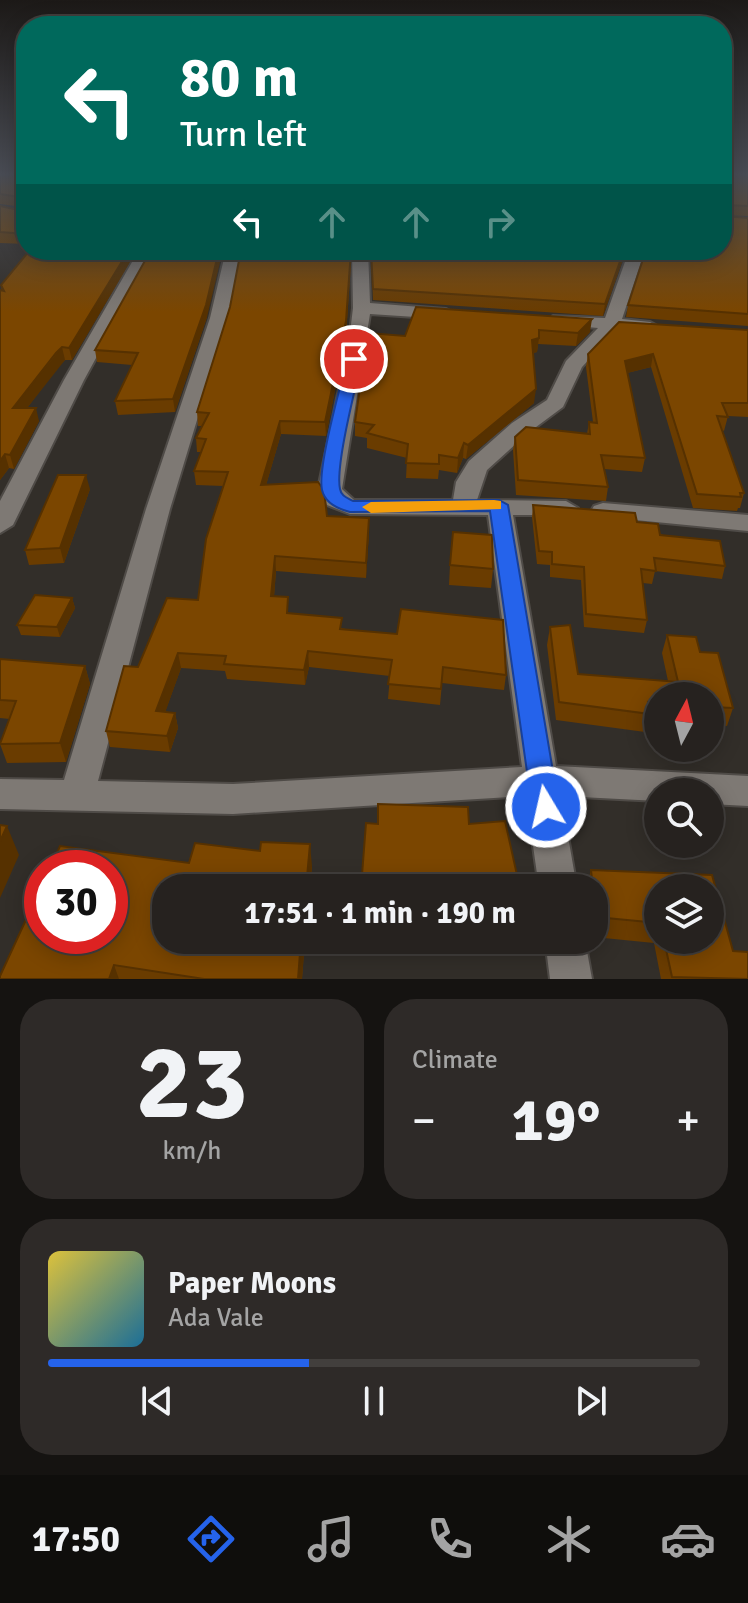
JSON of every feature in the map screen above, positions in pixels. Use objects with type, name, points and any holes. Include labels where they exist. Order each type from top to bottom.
[{"type":"street","points":[[0,525],[74,380],[141,260]]},
{"type":"street","points":[[76,798],[158,509],[219,318],[232,260]]},
{"type":"street","points":[[360,260],[362,308],[330,489],[336,500],[350,507],[499,505],[748,523]]},
{"type":"street","points":[[464,506],[468,482],[477,466],[520,428],[556,403],[573,365],[612,324],[621,288],[634,260]]},
{"type":"street","points":[[362,308],[463,314]]},
{"type":"street","points":[[547,319],[664,328]]},
{"type":"street","points":[[499,505],[556,874]]},
{"type":"street","points":[[0,794],[233,799],[542,780],[748,791]]},
{"type":"street","points":[[567,954],[571,979]]},
{"type":"building","points":[[0,221],[16,221],[16,233],[0,232]]},
{"type":"building","points":[[732,221],[748,221],[748,314],[628,305],[643,260],[732,260]]},
{"type":"building","points":[[22,260],[123,260],[69,348],[62,347],[56,353],[13,408],[36,408],[10,455],[5,454],[0,461],[0,290],[4,291],[1,285]]},
{"type":"building","points":[[145,260],[217,260],[206,305],[173,399],[115,401],[138,353],[95,350]]},
{"type":"building","points":[[239,260],[350,260],[346,321],[325,422],[280,421],[261,485],[318,482],[324,490],[327,516],[369,518],[366,563],[275,556],[271,596],[288,597],[287,613],[342,618],[340,629],[397,634],[401,609],[503,620],[506,675],[443,667],[441,689],[388,684],[392,660],[308,651],[304,670],[224,664],[226,656],[178,653],[156,711],[175,713],[167,736],[106,731],[124,666],[138,667],[167,598],[198,600],[206,539],[228,472],[194,471],[206,439],[196,438],[209,413],[197,412],[230,307]]},
{"type":"building","points":[[372,260],[620,260],[605,304],[373,289]]},
{"type":"building","points":[[416,307],[592,319],[578,333],[539,330],[539,338],[532,340],[536,389],[468,445],[464,443],[458,458],[439,455],[439,464],[406,463],[408,444],[367,433],[374,425],[355,422],[368,333],[405,336]]},
{"type":"building","points":[[619,322],[748,330],[748,403],[722,403],[728,417],[717,416],[744,493],[740,493],[741,497],[697,494],[653,354],[625,361],[645,458],[601,455],[608,487],[518,480],[515,437],[526,427],[590,434],[589,422],[597,423],[588,354]]},
{"type":"building","points":[[58,475],[86,475],[60,548],[25,550]]},
{"type":"building","points":[[533,505],[635,513],[637,522],[658,524],[660,535],[720,541],[725,566],[654,558],[656,571],[641,569],[647,620],[586,614],[584,567],[552,564],[552,552],[539,551]]},
{"type":"building","points":[[453,532],[492,535],[493,569],[450,565]]},
{"type":"building","points":[[35,595],[72,598],[57,627],[17,625]]},
{"type":"building","points":[[570,625],[578,674],[678,682],[644,682],[644,713],[559,702],[550,627]]},
{"type":"building","points":[[667,635],[696,637],[700,652],[718,653],[733,708],[724,708],[724,682],[678,682]]},
{"type":"building","points":[[0,659],[85,666],[60,743],[0,744],[16,701],[0,700]]},
{"type":"building","points":[[378,804],[468,807],[469,824],[505,821],[517,874],[362,874],[366,823],[378,824]]},
{"type":"building","points":[[0,825],[7,826],[0,841]]},
{"type":"building","points":[[261,842],[310,844],[307,874],[152,874],[152,954],[300,954],[298,979],[204,979],[114,965],[109,979],[0,979],[24,924],[24,954],[128,954],[128,855],[189,863],[195,843],[260,851]]},
{"type":"building","points":[[60,846],[90,850],[58,850]]},
{"type":"building","points":[[591,870],[688,874],[644,874],[644,922],[608,918],[608,874],[591,874]]},
{"type":"building","points":[[724,918],[733,951],[748,952],[748,979],[672,977],[667,954],[724,954]]},
{"type":"slow traffic","points":[[371,507],[494,505]]},
{"type":"route","points":[[354,359],[336,443],[330,489],[336,500],[350,507],[499,505],[509,586],[546,807]]}]
